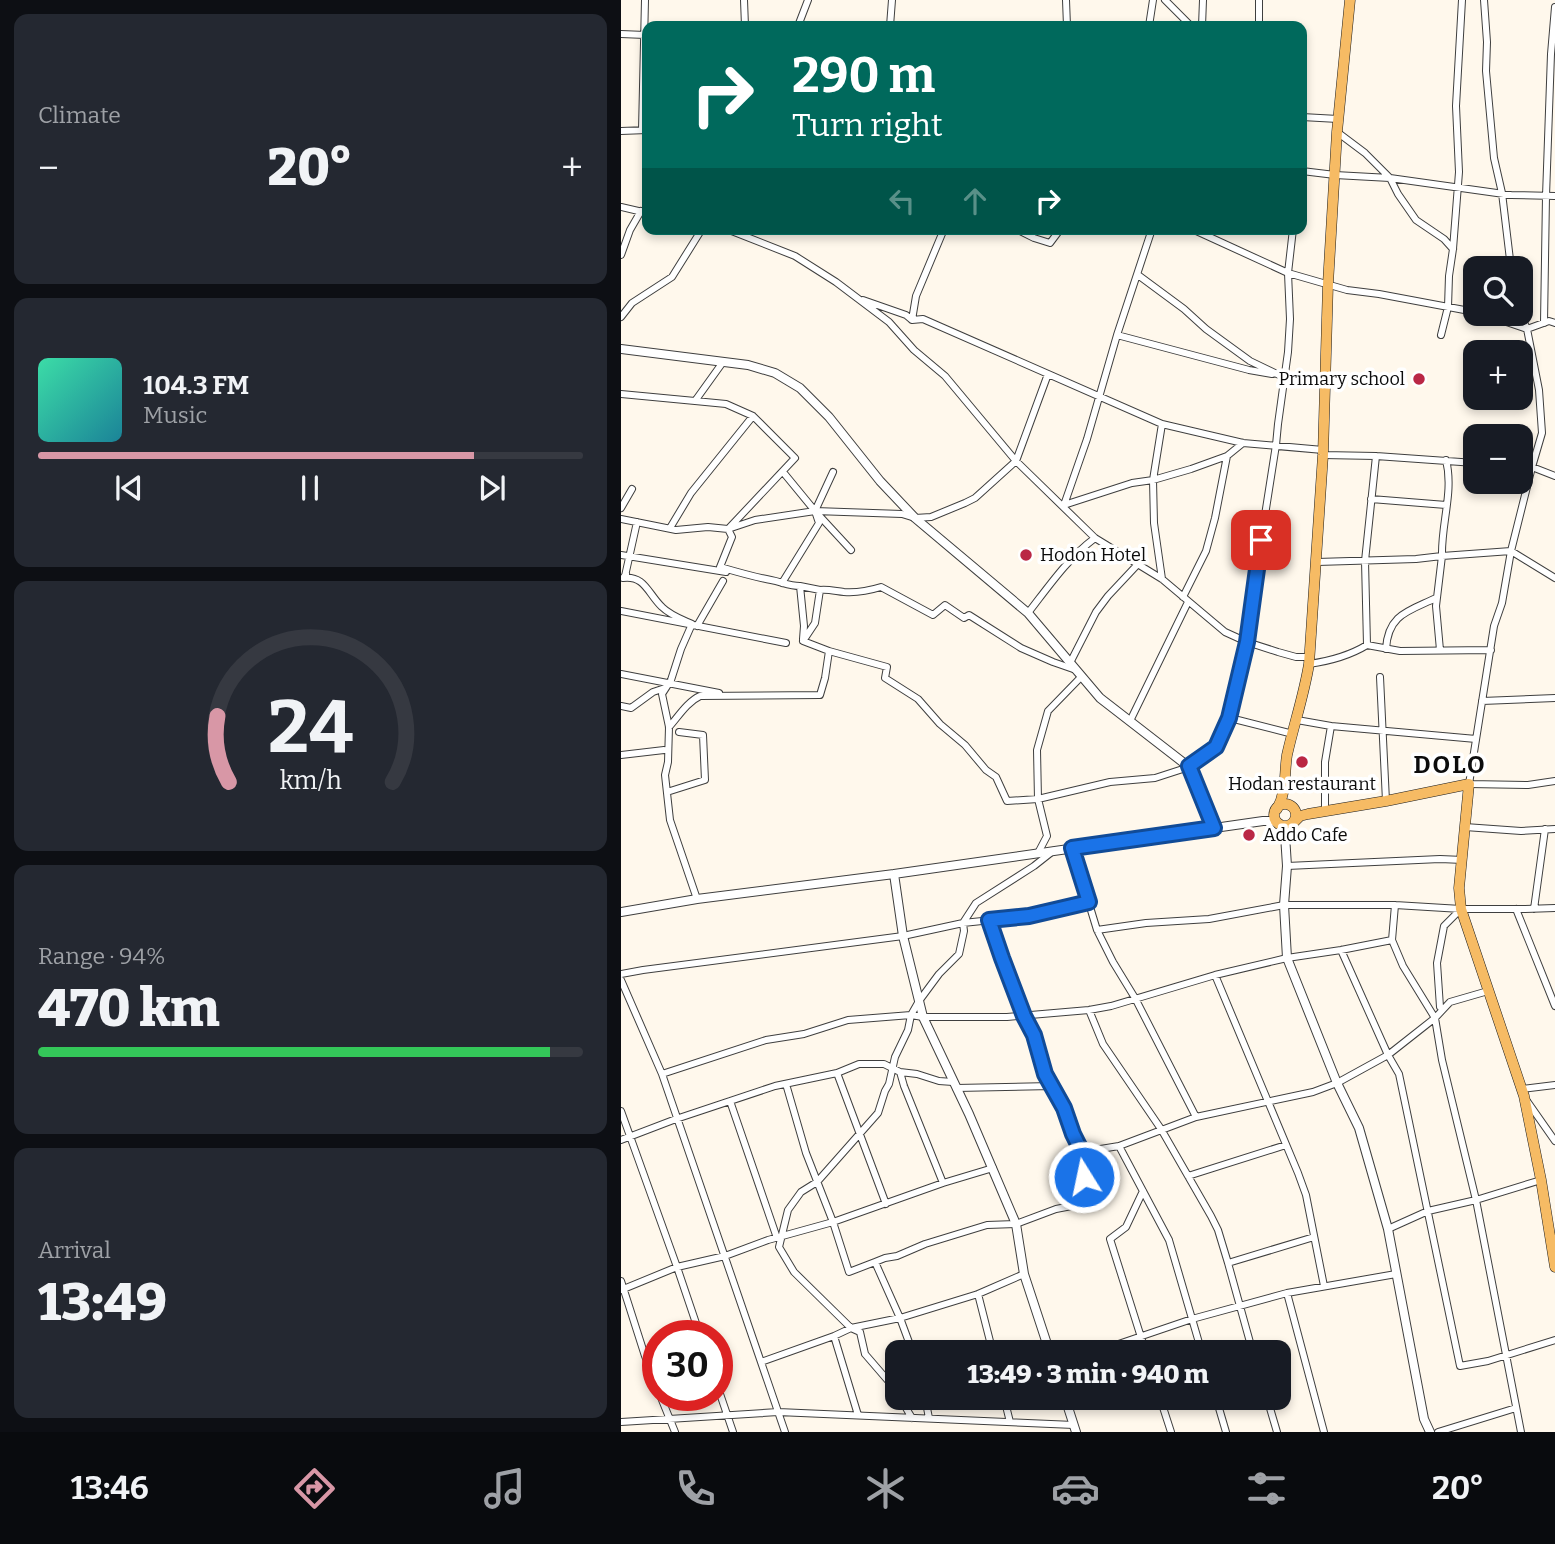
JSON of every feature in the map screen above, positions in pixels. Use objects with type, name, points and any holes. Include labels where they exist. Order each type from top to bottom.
[{"type":"main road","points":[[1350,0],[1337,132],[1323,453],[1309,660],[1287,758],[1285,786],[1275,815],[1279,823],[1287,826],[1300,816],[1308,814],[1469,784],[1459,888],[1460,909],[1523,1093],[1555,1267]]},
{"type":"main road","points":[[1285,786],[1296,817],[1293,823]]},
{"type":"main road","points":[[1277,809],[1286,805],[1308,814]]},
{"type":"street","points":[[645,0],[646,21]]},
{"type":"street","points":[[744,0],[745,21]]},
{"type":"street","points":[[800,21],[808,0]]},
{"type":"street","points":[[890,21],[892,0]]},
{"type":"street","points":[[1066,0],[1067,21]]},
{"type":"street","points":[[1150,21],[1153,0]]},
{"type":"street","points":[[1165,0],[1186,21]]},
{"type":"street","points":[[1202,21],[1203,0]]},
{"type":"street","points":[[1259,0],[1259,21]]},
{"type":"street","points":[[1442,335],[1448,307],[1460,160],[1456,106],[1462,0]]},
{"type":"street","points":[[1484,0],[1494,159],[1502,193],[1510,256]]},
{"type":"street","points":[[1544,323],[1546,196],[1555,7]]},
{"type":"street","points":[[621,34],[642,34]]},
{"type":"street","points":[[1307,117],[1338,119]]},
{"type":"street","points":[[621,131],[642,130]]},
{"type":"street","points":[[1337,132],[1365,153],[1390,178],[1416,220],[1444,239],[1453,250]]},
{"type":"street","points":[[1307,172],[1390,178],[1502,193],[1555,196]]},
{"type":"street","points":[[621,206],[642,211]]},
{"type":"street","points":[[621,255],[630,230],[642,215]]},
{"type":"street","points":[[621,317],[632,303],[672,277],[699,235]]},
{"type":"street","points":[[742,235],[795,256],[836,282],[889,322],[914,351],[945,376],[1017,461],[1095,538],[1162,579],[1225,632],[1247,642],[1296,657],[1325,662],[1352,654],[1367,645],[1400,651],[1491,650]]},
{"type":"street","points":[[912,320],[916,296],[941,235]]},
{"type":"street","points":[[1026,235],[1050,243],[1056,235]]},
{"type":"street","points":[[1064,505],[1150,235]]},
{"type":"street","points":[[1205,235],[1288,273],[1329,285],[1463,310]]},
{"type":"street","points":[[803,641],[887,667],[885,677],[918,699],[965,745],[986,771],[997,777],[1007,801],[1037,799],[1110,782],[1155,778],[1189,766],[1216,747],[1229,718],[1247,642],[1276,445],[1282,375],[1288,352],[1288,273],[1292,235]]},
{"type":"street","points":[[1138,275],[1250,361],[1282,375]]},
{"type":"street","points":[[858,299],[906,315],[912,320],[923,319],[1162,424],[1242,443],[1276,445],[1323,453],[1463,462]]},
{"type":"street","points":[[1521,326],[1527,328],[1549,321],[1555,323]]},
{"type":"street","points":[[1527,328],[1539,390],[1542,433],[1533,464]]},
{"type":"street","points":[[1117,335],[1249,370],[1325,383]]},
{"type":"street","points":[[621,349],[748,365],[775,373],[800,388],[829,417],[880,481],[916,518],[1028,613],[1100,698],[1189,766],[1214,828]]},
{"type":"street","points":[[695,401],[723,362]]},
{"type":"street","points":[[621,519],[676,530],[729,528],[790,513],[815,511],[931,517],[975,498],[1017,461],[1048,373]]},
{"type":"street","points":[[621,395],[726,404],[753,416],[795,458],[729,528]]},
{"type":"street","points":[[670,528],[691,493],[753,416]]},
{"type":"street","points":[[1162,424],[1153,480],[1154,523],[1162,579]]},
{"type":"street","points":[[1064,505],[1227,456],[1242,443]]},
{"type":"street","points":[[1130,721],[1206,551],[1227,456]]},
{"type":"street","points":[[1367,645],[1365,561],[1376,456]]},
{"type":"street","points":[[1440,650],[1436,598],[1442,556],[1441,538],[1449,489],[1446,460]]},
{"type":"street","points":[[1533,467],[1555,476]]},
{"type":"street","points":[[783,472],[851,550]]},
{"type":"street","points":[[782,583],[819,523],[815,511],[833,472]]},
{"type":"street","points":[[621,508],[632,489]]},
{"type":"street","points":[[1525,494],[1502,603],[1494,626],[1469,784],[1528,785],[1555,780]]},
{"type":"street","points":[[1371,499],[1446,505]]},
{"type":"street","points":[[637,522],[623,578],[633,577],[640,581],[660,606],[692,624],[671,680],[662,694],[669,727],[665,775],[670,820],[697,899]]},
{"type":"street","points":[[729,528],[732,537],[720,567],[745,575]]},
{"type":"street","points":[[1028,613],[1061,570],[1095,538]]},
{"type":"street","points":[[1317,562],[1511,551],[1555,578]]},
{"type":"street","points":[[621,555],[819,590],[865,592],[881,587],[934,615],[945,605],[964,618],[969,615],[1021,648],[1080,673]]},
{"type":"street","points":[[1070,663],[1096,612],[1138,564]]},
{"type":"street","points":[[697,626],[723,581]]},
{"type":"street","points":[[800,586],[803,641]]},
{"type":"street","points":[[803,641],[815,623],[819,590]]},
{"type":"street","points":[[1386,649],[1389,631],[1400,615],[1436,598]]},
{"type":"street","points":[[621,611],[786,643]]},
{"type":"street","points":[[669,727],[696,697],[820,695],[829,651]]},
{"type":"street","points":[[1038,853],[1047,836],[1037,799],[1037,750],[1048,710],[1080,673]]},
{"type":"street","points":[[621,674],[733,695]]},
{"type":"street","points":[[1380,677],[1386,801]]},
{"type":"street","points":[[621,706],[631,708],[653,692],[667,687]]},
{"type":"street","points":[[1482,701],[1555,698]]},
{"type":"street","points":[[1229,718],[1293,734]]},
{"type":"street","points":[[1297,720],[1331,726],[1476,739]]},
{"type":"street","points":[[1325,812],[1326,762],[1331,726]]},
{"type":"street","points":[[667,793],[705,780],[703,735],[679,732]]},
{"type":"street","points":[[621,755],[664,750]]},
{"type":"street","points":[[1263,821],[1277,809]]},
{"type":"street","points":[[621,912],[697,899],[894,874],[1263,821],[1279,823],[1285,835]]},
{"type":"street","points":[[1293,823],[1285,835],[1287,866],[1284,905],[1287,958],[1337,1083],[1359,1128],[1388,1229],[1424,1419],[1429,1432]]},
{"type":"street","points":[[1465,827],[1521,831],[1555,828]]},
{"type":"street","points":[[1534,909],[1545,829]]},
{"type":"street","points":[[1072,848],[1097,930],[1196,1117]]},
{"type":"street","points":[[885,1377],[865,1354],[860,1332],[851,1328],[794,1272],[779,1247],[779,1237],[788,1210],[801,1192],[817,1182],[878,1112],[911,1015],[939,974],[959,954],[963,923],[976,903],[1054,850]]},
{"type":"street","points":[[1287,866],[1463,860]]},
{"type":"street","points":[[894,874],[903,936],[923,1017],[1016,1224],[1024,1274],[1046,1340]]},
{"type":"street","points":[[621,974],[903,936],[963,923],[1029,916],[1089,902]]},
{"type":"street","points":[[1097,930],[1146,923],[1209,919],[1284,905],[1555,908]]},
{"type":"street","points":[[1395,905],[1392,940],[1403,966],[1435,1018],[1442,1060],[1476,1200],[1521,1432]]},
{"type":"street","points":[[1442,1009],[1437,963],[1444,926],[1460,909]]},
{"type":"street","points":[[1515,909],[1555,1006]]},
{"type":"street","points":[[786,1084],[806,1153],[849,1272],[987,1225],[1016,1224],[1088,1199],[1082,1152],[1064,1108],[1045,1074],[1034,1035],[1024,1016],[989,920]]},
{"type":"street","points":[[662,1074],[766,1040],[804,1034],[848,1020],[911,1015],[1024,1016],[1089,1010],[1287,958],[1392,940]]},
{"type":"street","points":[[1341,950],[1399,1074],[1460,1366],[1488,1361],[1555,1340]]},
{"type":"street","points":[[1215,975],[1306,1195],[1324,1286]]},
{"type":"street","points":[[621,980],[662,1074],[785,1432]]},
{"type":"street","points":[[1082,1152],[1119,1146],[1196,1117],[1313,1092],[1337,1083],[1388,1055],[1435,1018],[1450,1002],[1488,991]]},
{"type":"street","points":[[1089,1010],[1103,1044],[1161,1129],[1218,1230],[1249,1340]]},
{"type":"street","points":[[621,1140],[775,1086],[837,1073],[858,1064],[884,1064],[900,1072],[955,1085],[1052,1086]]},
{"type":"street","points":[[900,1072],[903,1086],[943,1183]]},
{"type":"street","points":[[837,1073],[886,1204]]},
{"type":"street","points":[[1555,1085],[1523,1093],[1555,1141]]},
{"type":"street","points":[[730,1101],[779,1237]]},
{"type":"street","points":[[621,1111],[695,1320]]},
{"type":"street","points":[[1188,1176],[1286,1145]]},
{"type":"street","points":[[1119,1146],[1169,1240],[1198,1340]]},
{"type":"street","points":[[622,1290],[677,1267],[725,1256],[993,1168]]},
{"type":"street","points":[[1388,1229],[1428,1211],[1541,1180]]},
{"type":"street","points":[[1142,1340],[1110,1239],[1126,1227],[1143,1191]]},
{"type":"street","points":[[1228,1263],[1313,1237]]},
{"type":"street","points":[[875,1262],[908,1340]]},
{"type":"street","points":[[761,1362],[851,1328],[900,1318],[978,1294],[1024,1274]]},
{"type":"street","points":[[1129,1340],[1287,1293],[1396,1274]]},
{"type":"street","points":[[621,1281],[642,1347]]},
{"type":"street","points":[[1287,1293],[1324,1432]]},
{"type":"street","points":[[978,1294],[990,1340]]},
{"type":"street","points":[[834,1336],[858,1415]]},
{"type":"street","points":[[1438,1432],[1516,1408]]},
{"type":"street","points":[[907,1410],[912,1418]]},
{"type":"street","points":[[927,1410],[929,1418]]},
{"type":"street","points":[[1007,1410],[1010,1422]]},
{"type":"street","points":[[621,1422],[778,1412],[1010,1422],[1075,1429],[1069,1410]]},
{"type":"street","points":[[1164,1410],[1171,1432]]},
{"type":"street","points":[[1220,1410],[1226,1432]]},
{"type":"street","points":[[1271,1410],[1277,1432]]},
{"type":"street","points":[[667,1411],[675,1432]]},
{"type":"street","points":[[725,1411],[733,1432]]},
{"type":"street","points":[[1018,1432],[1019,1423]]},
{"type":"place","name":"Primary school","points":[[1419,379]]},
{"type":"place","name":"Hodon Hotel","points":[[1026,555]]},
{"type":"place","name":"Hodan restaurant","points":[[1302,762]]},
{"type":"place","name":"Addo Cafe","points":[[1249,835]]},
{"type":"district","name":"DOLO","points":[[1450,765]]},
{"type":"route","points":[[1084,1177],[1082,1152],[1064,1108],[1045,1074],[1034,1035],[1024,1016],[989,920],[1029,916],[1089,902],[1072,848],[1214,828],[1189,766],[1216,747],[1229,718],[1247,642],[1261,540]]}]
